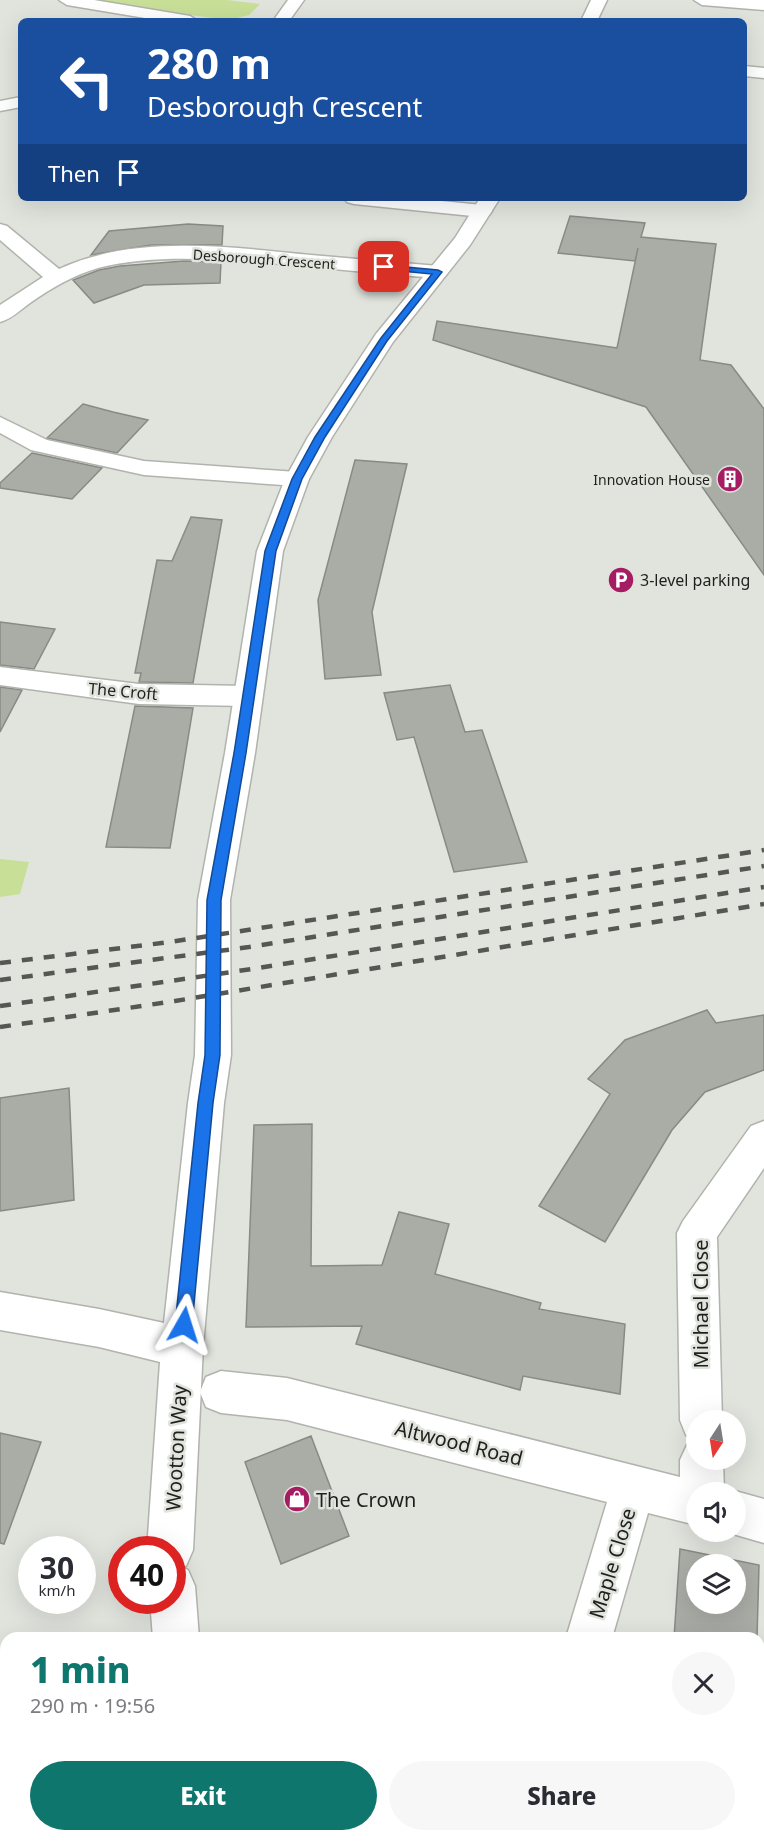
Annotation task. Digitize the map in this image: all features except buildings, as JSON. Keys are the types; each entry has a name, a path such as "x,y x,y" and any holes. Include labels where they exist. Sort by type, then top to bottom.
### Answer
{"street":[{"path":"67,0 155,18"},
{"path":"283,18 296,0"},
{"path":"590,18 599,0"},
{"path":"702,0 764,5"},
{"path":"747,71 764,73"},
{"path":"0,106 18,103"},
{"path":"411,201 486,205"},
{"name":"Wootton Way","path":"171,1536 182,1347 206,1103 213,1055 214,900 270,551 297,479 320,437 384,339 438,272 486,205"},
{"path":"0,230 58,279"},
{"name":"Desborough Crescent","path":"0,316 12,304 94,263 193,253 438,272"},
{"path":"0,424 39,445 144,468 297,479"},
{"name":"The Croft","path":"0,676 139,694 247,696"},
{"name":"Michael Close","path":"701,1410 697,1233 764,1137"},
{"path":"0,1311 99,1328 182,1347"},
{"name":"Altwood Road","path":"221,1392 287,1399 686,1500"},
{"name":"Maple Close","path":"591,1632 634,1487"},
{"path":"746,1516 764,1521"},
{"path":"174,1614 176,1632"}],"green space":[{"path":"98,0 227,0 260,4 249,15 237,18 213,18 135,8"},
{"path":"0,859 29,862 20,894 0,897"}],"railway":[{"path":"0,963 170,942 764,850"},
{"path":"0,980 249,947 764,866"},
{"path":"0,1006 252,969 764,887"},
{"path":"0,1027 175,1001 764,904"}],"place":[{"name":"Innovation House","path":"730,479"},
{"name":"3-level parking","path":"621,580"},
{"name":"The Crown","path":"297,1499"}],"route":[{"path":"184,1325 206,1103 213,1055 214,900 240,753 270,551 297,479 320,437 384,339 438,272 384,267"}]}
